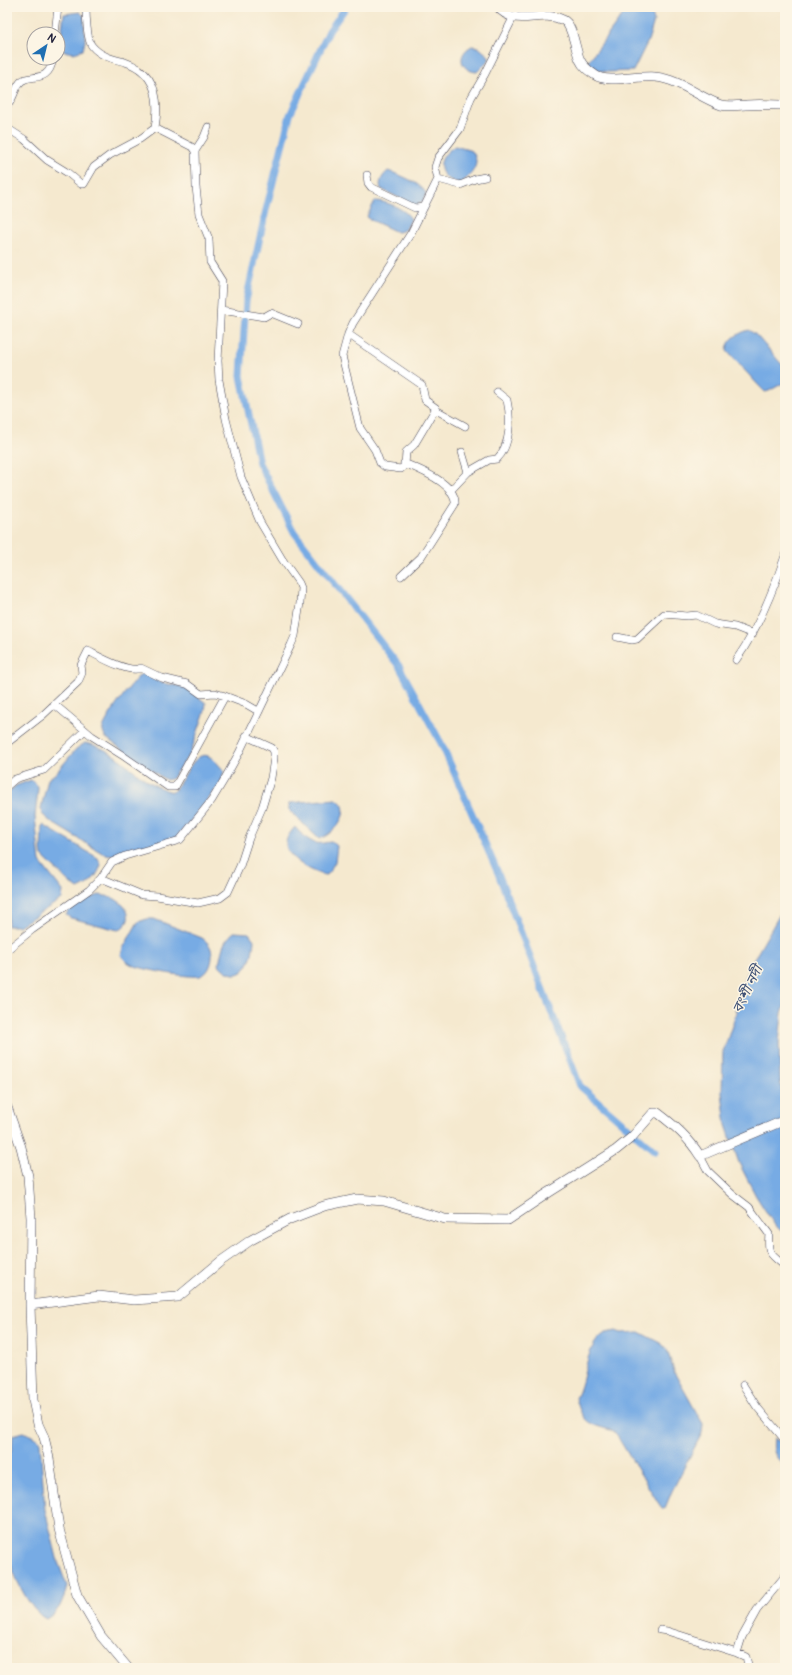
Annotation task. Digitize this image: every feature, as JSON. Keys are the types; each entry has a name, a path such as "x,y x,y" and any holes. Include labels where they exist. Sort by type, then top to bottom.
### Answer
{"street":[{"path":"56,26 58,7"},
{"path":"86,7 89,41 92,46 100,53 128,63 149,76 154,87 157,102 155,128"},
{"path":"498,7 503,13 513,18 547,16 565,20 570,26 572,38 580,60 584,67 597,76 612,79 645,76 658,77 681,85 722,105 785,105"},
{"path":"436,410 414,445 406,452 404,468 385,467 380,463 375,450 360,428 342,356 348,334 368,299 411,233 438,179 435,167 438,158 460,129 471,98 485,74 513,18"},
{"path":"7,106 14,96 19,84 23,80 43,76 49,70 50,66"},
{"path":"7,950 32,930 70,904 101,878 112,862 130,854 180,840 212,800 239,753 295,636 301,588 299,582 282,559 260,522 239,470 226,419 219,380 218,361 222,310 222,281 210,262 209,239 199,214 195,151 204,137 208,127"},
{"path":"7,128 24,139 47,160 68,173 81,184 84,184 94,167 110,155 155,128"},
{"path":"155,128 192,147 195,151"},
{"path":"367,175 368,184 371,186 415,208 424,207"},
{"path":"438,179 460,185 485,177"},
{"path":"222,310 261,317 271,313 298,324"},
{"path":"348,334 422,385 425,400 436,410 465,426"},
{"path":"450,491 468,472 489,460 497,458 506,442 509,424 508,404 507,400 497,392"},
{"path":"462,452 468,472"},
{"path":"401,576 421,557 455,504 455,499 450,491 435,477 404,463"},
{"path":"736,660 753,634 780,573 785,556"},
{"path":"617,637 632,640 637,639 664,614 687,616 696,615 715,624 735,628 753,634"},
{"path":"7,743 78,682 82,673 81,665 88,651 124,668 136,670 141,668 145,669 162,678 187,684 202,694 214,693 225,696 246,704 258,711"},
{"path":"54,704 85,730 168,788 171,788 175,787 225,696"},
{"path":"7,786 15,779 44,770 85,730"},
{"path":"101,878 142,895 198,903 220,898 228,892 240,866 248,838 262,808 271,778 274,758 272,748 246,736"},
{"path":"7,1107 28,1176 31,1218 30,1305 33,1400 38,1424 44,1437 49,1458 59,1530 77,1595 101,1636 128,1668"},
{"path":"30,1305 99,1296 134,1300 178,1297 221,1261 250,1240 290,1219 324,1206 357,1199 384,1201 445,1219 508,1220 585,1168 616,1150 632,1137 653,1114 658,1113 691,1142 702,1155 708,1171 715,1179 749,1207 769,1234 768,1248 771,1255 785,1266"},
{"path":"702,1155 785,1120"},
{"path":"743,1385 757,1407 785,1440"},
{"path":"736,1653 742,1637 757,1610 785,1577"},
{"path":"660,1630 746,1657 749,1668"}],"water":[{"path":"632,7 647,9 651,13 654,21 648,41 633,71 608,72 596,70 588,62 624,13"},
{"path":"80,12 84,16 85,41 83,50 74,53 66,52 66,26 62,26 64,14"},
{"path":"472,46 478,47 489,56 489,60 477,72 467,69 462,62 464,53"},
{"path":"455,146 472,151 476,161 476,165 472,173 461,184 447,177 441,168 441,162 444,157 448,151"},
{"path":"388,171 419,185 426,193 423,201 416,206 381,189 380,184 384,175"},
{"path":"375,201 390,204 405,212 411,219 406,228 397,232 369,219 367,216"},
{"path":"749,330 756,335 785,368 785,382 769,391 765,392 727,351 729,343 734,337"},
{"path":"143,673 162,683 185,687 206,703 205,711 190,754 171,779 166,780 136,760 105,737 103,731 105,723 115,707 134,682"},
{"path":"85,743 109,752 150,782 173,792 194,761 199,757 211,757 224,771 221,783 177,838 115,856 102,853 51,822 42,814 41,808 48,779 56,773 76,749"},
{"path":"31,780 38,786 35,817 40,862 63,891 62,899 19,926 8,926 7,795 15,786"},
{"path":"336,799 342,803 344,809 343,815 336,827 325,837 319,839 289,810 289,803"},
{"path":"43,825 98,858 101,865 95,877 86,885 78,889 42,856"},
{"path":"295,827 299,832 313,842 332,842 337,846 335,862 327,875 315,872 308,868 296,860 287,849 286,841"},
{"path":"99,895 113,898 120,902 127,910 128,919 127,923 123,927 118,930 71,918 66,915 68,911 76,904"},
{"name":"বংশী নদী","path":"785,905 785,1004 782,1013 779,1042 780,1078 785,1115 785,1235 774,1224 756,1196 739,1163 726,1125 722,1093 723,1052 737,1011 735,1010 742,986 753,961"},
{"path":"147,919 154,919 202,938 210,946 212,953 212,959 207,971 200,976 187,976 148,970 127,962 121,955 123,948 138,922"},
{"path":"234,932 249,933 254,940 249,963 240,973 234,974 227,972 219,965 225,943"},
{"path":"616,1331 621,1333 639,1332 662,1344 667,1350 675,1374 703,1424 702,1433 672,1491 665,1508 662,1508 659,1504 614,1431 593,1425 589,1422 582,1414 576,1398 580,1390 589,1355 593,1347 604,1334"},
{"path":"24,1432 38,1439 40,1443 45,1510 58,1562 67,1586 60,1606 54,1614 46,1619 33,1608 27,1599 17,1580 7,1553 8,1460 12,1448 13,1435"},
{"path":"774,1438 785,1445 785,1467 775,1454 773,1447"}],"waterway":[{"path":"346,7 329,31 290,115 266,210 246,301 241,376 259,463 294,532 399,666 442,745 498,873 580,1086 655,1151"}]}
